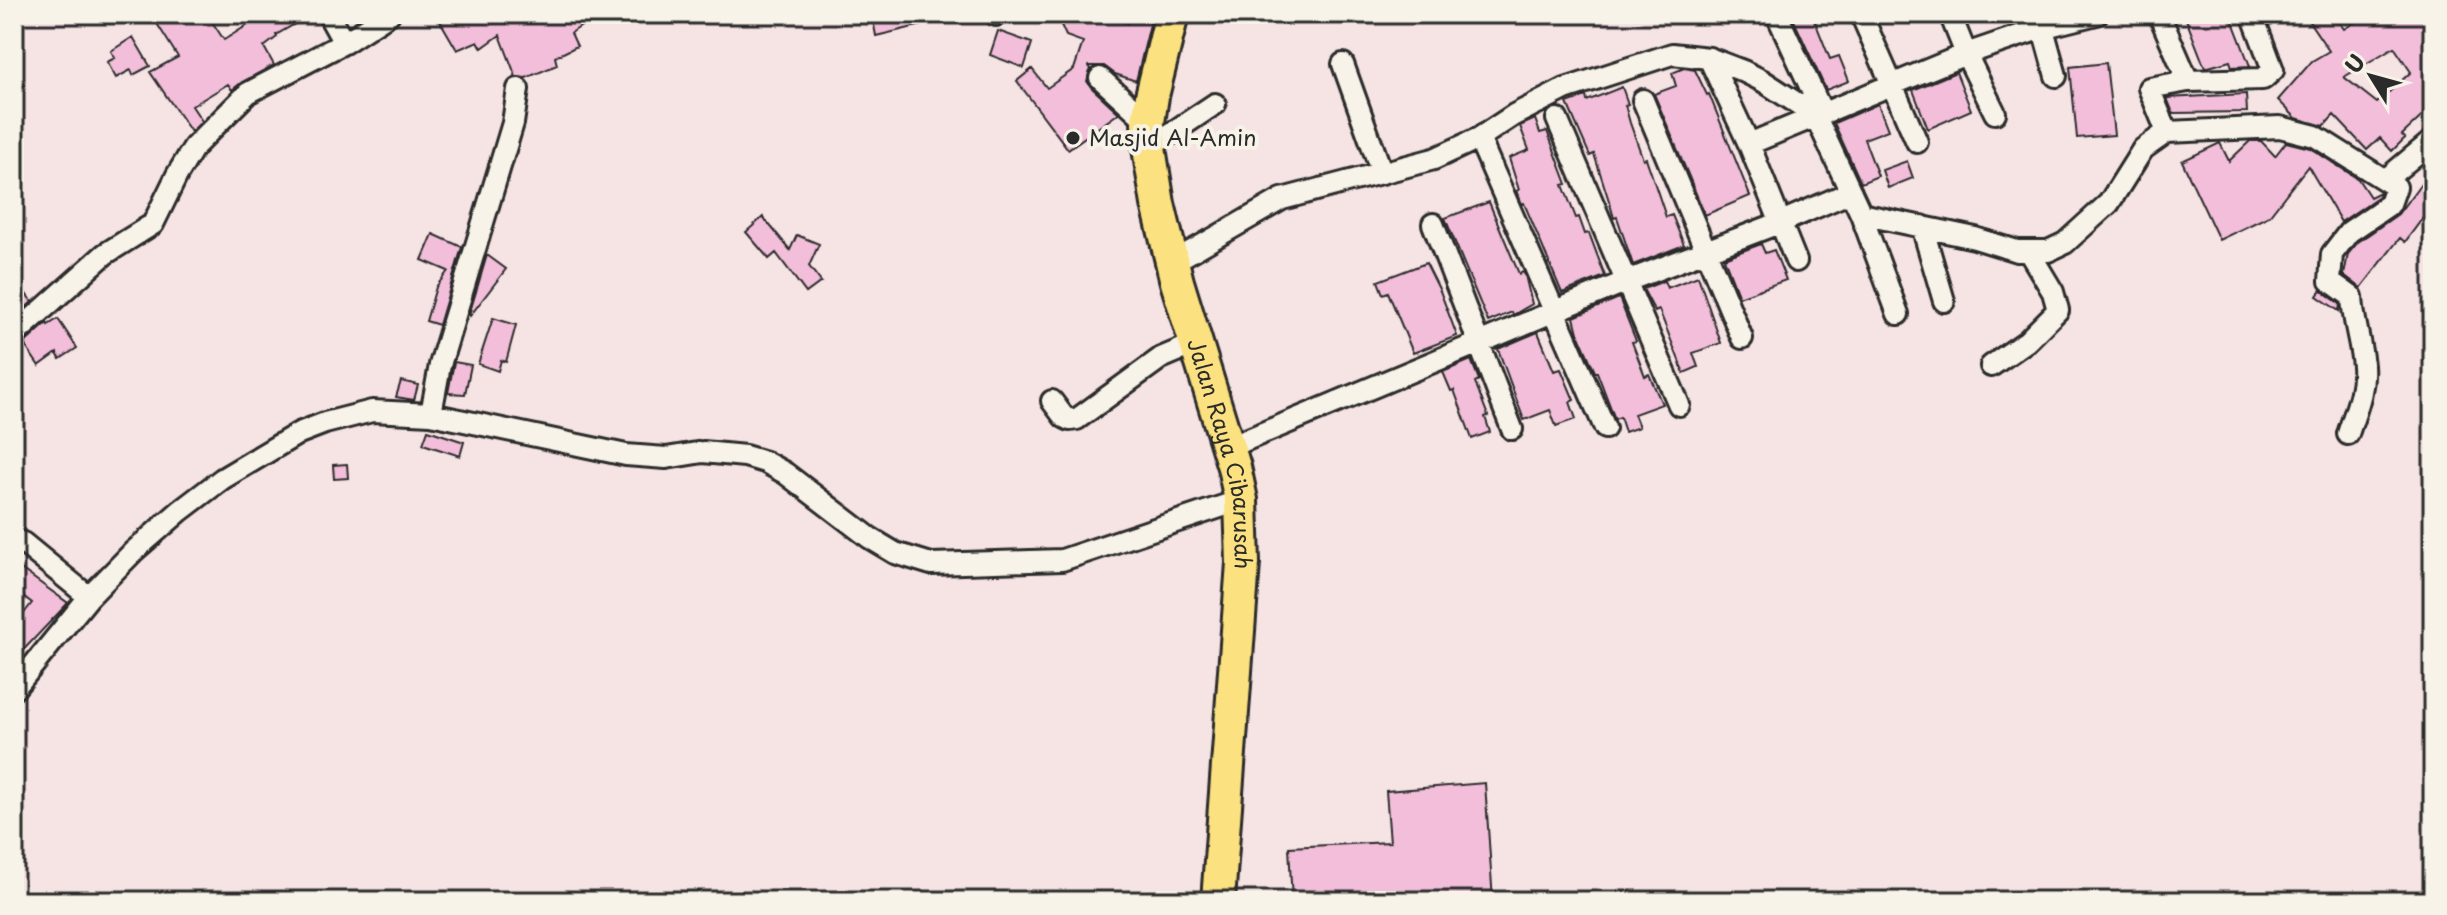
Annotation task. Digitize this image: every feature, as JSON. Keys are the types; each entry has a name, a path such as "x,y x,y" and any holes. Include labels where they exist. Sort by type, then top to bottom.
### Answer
{"main road":[{"name":"Jalan Raya Cibarusah","path":"1172,14 1149,135 1158,204 1194,344 1241,500 1243,563 1218,901"}],"street":[{"path":"328,14 344,43"},
{"path":"14,335 105,254 153,224 194,147 248,93 344,43 389,14"},
{"path":"1861,14 1917,142"},
{"path":"1950,14 1995,113"},
{"path":"1749,144 2042,20 2097,14"},
{"path":"2159,14 2188,81"},
{"path":"2167,132 2149,88 2188,81 2263,79 2273,70 2252,14"},
{"path":"1777,15 1861,214 1898,314"},
{"path":"2042,20 2056,76"},
{"path":"1173,262 1282,199 1434,159 1479,138 1514,115 1565,89 1672,54 1709,58 1763,81 1818,114"},
{"path":"1709,58 1749,144 1796,261"},
{"path":"1343,64 1382,173"},
{"path":"1100,78 1149,135 1215,104"},
{"path":"431,414 440,365 513,123 518,89"},
{"path":"1643,100 1742,338"},
{"path":"1557,119 1679,405"},
{"path":"1861,214 2029,252 2048,251 2065,243 2109,203 2143,149 2167,132 2280,127 2315,136 2396,187 2390,204 2349,232 2332,254 2330,281 2352,297 2353,321 2363,367 2362,388 2348,434"},
{"path":"1479,138 1605,428"},
{"path":"2385,180 2433,140"},
{"path":"1227,448 1627,281 1851,192"},
{"path":"1433,224 1512,429"},
{"path":"1922,226 1944,301"},
{"path":"1991,366 2027,341 2058,310 2053,292 2029,252"},
{"path":"1052,401 1064,417 1077,419 1161,358 1194,344"},
{"path":"14,689 89,597 134,551 180,511 222,479 299,433 372,411 431,414 626,455 666,458 722,452 755,459 785,473 870,538 895,553 931,564 1062,560 1241,500"},
{"path":"14,540 23,543 89,597"}],"building":[{"path":"151,14 207,14 224,40 265,14 312,14 276,35 264,47 274,65 232,90 228,84 192,106 202,121 191,132 150,72 178,57"},
{"path":"436,14 599,14 571,33 577,46 555,57 557,65 526,78 516,77 500,35 482,48 478,41 457,50"},
{"path":"872,14 943,14 943,20 876,36"},
{"path":"1056,14 1099,14 1128,23 1130,14 1152,16 1136,81 1115,74 1104,66 1089,66 1087,81 1119,113 1068,149 1017,81 1032,69 1047,88 1074,69 1083,42 1066,36"},
{"path":"1791,14 1812,14 1830,59 1839,56 1849,81 1826,90"},
{"path":"2184,14 2230,14 2250,66 2232,67 2230,61 2205,68"},
{"path":"2304,14 2333,14 2344,29 2368,14 2433,14 2433,106 2402,135 2405,138 2392,151 2380,138 2367,150 2334,115 2324,126 2296,118 2278,100 2312,61 2329,51","holes":["2394,47 2411,72 2377,103 2344,77"]},
{"path":"998,31 1032,43 1024,68 990,55"},
{"path":"133,37 150,66 133,75 131,70 116,78 107,62 115,58 111,51"},
{"path":"2106,63 2114,135 2077,138 2070,67"},
{"path":"1684,68 1695,70 1709,94 1750,196 1705,215 1654,94 1676,86 1672,73"},
{"path":"1956,72 1971,110 1928,129 1913,90"},
{"path":"1622,87 1643,159 1646,158 1666,217 1672,215 1684,245 1633,265 1594,154 1590,156 1567,103 1586,96 1587,101"},
{"path":"2246,94 2247,112 2173,113 2167,98"},
{"path":"1878,104 1888,130 1864,139 1878,176 1861,183 1834,123"},
{"path":"1535,119 1540,133 1547,131 1576,218 1579,217 1585,234 1589,233 1605,276 1562,293 1516,191 1519,190 1509,158 1529,150 1520,126"},
{"path":"2250,141 2261,141 2275,156 2286,142 2310,148 2358,179 2370,197 2380,192 2379,196 2341,222 2308,166 2269,216 2219,240 2182,161 2220,143 2229,161"},
{"path":"1907,161 1913,178 1888,188 1882,170"},
{"path":"2433,167 2433,222 2425,215 2405,242 2400,238 2361,288 2344,275 2348,254 2358,242 2398,214"},
{"path":"1489,202 1519,274 1523,272 1525,275 1532,304 1513,315 1512,312 1488,322 1445,218"},
{"path":"763,217 790,250 797,235 819,244 809,266 821,282 806,293 776,253 769,259 746,232"},
{"path":"433,234 462,247 439,325 426,321 436,287 448,271 422,260"},
{"path":"1761,244 1765,253 1774,250 1786,280 1739,297 1724,258"},
{"path":"487,255 506,269 470,316 469,315"},
{"path":"1426,263 1457,336 1413,353 1388,292 1383,294 1378,281"},
{"path":"1698,276 1721,343 1693,353 1698,367 1684,373 1659,310 1655,312 1643,289 1664,281 1667,288"},
{"path":"14,277 32,302 14,318"},
{"path":"2321,290 2340,304 2339,311 2317,296"},
{"path":"1619,298 1636,341 1632,342 1645,376 1649,374 1662,404 1634,414 1639,427 1625,432 1620,417 1615,419 1574,317"},
{"path":"493,318 516,325 506,362 501,360 498,371 478,364"},
{"path":"58,319 77,348 60,359 57,353 39,366 24,344 47,323"},
{"path":"1538,332 1554,371 1561,369 1574,400 1570,402 1576,419 1556,426 1550,410 1524,420 1498,349"},
{"path":"1471,360 1479,380 1475,382 1488,416 1485,417 1490,432 1472,439 1454,390 1451,391 1443,372"},
{"path":"454,362 471,365 465,394 448,393"},
{"path":"401,381 418,385 414,400 396,397"},
{"path":"428,430 464,442 460,456 423,444"},
{"path":"347,464 348,478 334,479 333,465"},
{"path":"14,564 68,603 14,660 14,626 32,603 14,589"},
{"path":"1485,783 1493,901 1292,901 1289,847 1390,842 1386,791"}],"place":[{"name":"Masjid Al-Amin","path":"1073,138"}]}
